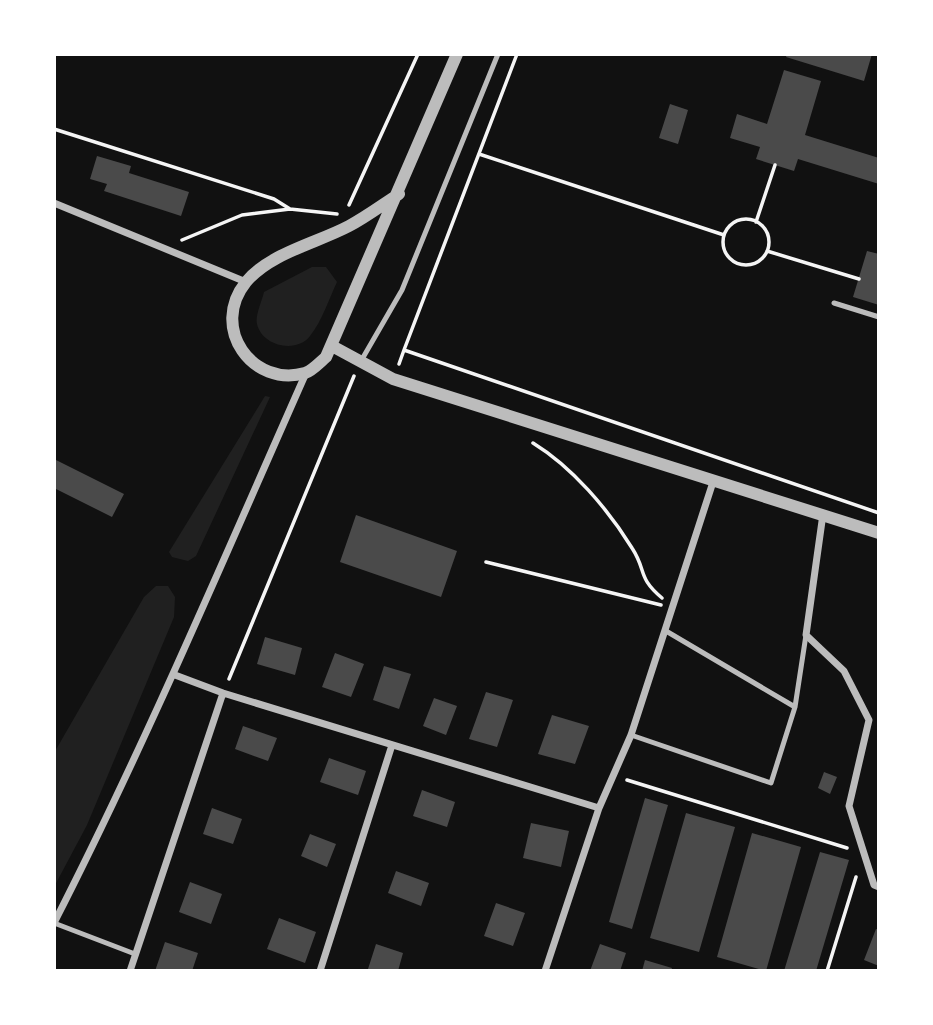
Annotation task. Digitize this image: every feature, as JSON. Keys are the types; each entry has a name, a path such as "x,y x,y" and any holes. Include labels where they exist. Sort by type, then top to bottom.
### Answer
{"street":[{"path":"54,923 121,792 175,675 306,373 326,357 332,346 457,54"},
{"path":"306,373 277,373 245,355 234,341 231,323 233,305 246,282 264,266 352,225 399,194"},
{"path":"54,203 246,282"},
{"path":"332,346 393,379 879,533"},
{"path":"545,971 599,808 631,735 713,482"},
{"path":"823,514 806,635 844,671 869,720 849,806 874,885 879,887"},
{"path":"175,675 223,693 599,808"},
{"path":"130,971 223,693"},
{"path":"320,971 391,745"}],"lane":[{"path":"360,361 402,290 498,54"},
{"path":"834,303 879,317"},
{"path":"666,631 795,707"},
{"path":"631,735 771,783 795,707 806,635"},
{"path":"54,923 135,954"}],"path":[{"path":"165,247 242,215 290,209 345,214 418,54"},
{"path":"517,54 404,350 879,513"},
{"path":"54,129 274,199 290,209"},
{"path":"479,154 724,235"},
{"path":"756,222 775,165"},
{"path":"741,220 756,222 767,232 767,251 755,264 740,264 728,257 724,235 728,228 741,220"},
{"path":"767,251 859,279"},
{"path":"223,693 360,361"},
{"path":"510,416 516,433 542,449 595,499 635,552 646,584 674,607"},
{"path":"486,562 674,607"},
{"path":"615,776 864,853 827,971"}],"shaded area":[{"path":"312,267 326,267 337,282 318,324 304,342 297,345 280,345 265,338 257,324 264,292"},
{"path":"265,396 270,397 196,556 188,561 172,557 169,552"},
{"path":"156,586 168,586 175,597 174,617 87,825 54,887 54,753 144,597"}],"building":[{"path":"787,54 872,54 864,81 786,57"},
{"path":"784,70 821,81 805,135 879,158 879,184 798,159 794,171 756,159 760,147 730,138 737,114 767,124"},
{"path":"670,104 688,110 678,144 659,138"},
{"path":"97,156 131,166 129,173 189,192 181,216 104,191 107,184 90,179"},
{"path":"867,251 879,254 879,305 853,297"},
{"path":"54,459 124,494 112,517 54,488"},
{"path":"356,515 457,551 441,597 340,562"},
{"path":"265,637 302,648 295,675 257,664"},
{"path":"335,653 364,664 351,697 322,687"},
{"path":"384,666 411,674 399,709 373,700"},
{"path":"486,692 513,700 497,747 469,739"},
{"path":"434,698 457,706 446,735 423,726"},
{"path":"552,715 589,726 575,764 538,754"},
{"path":"243,726 277,738 268,761 235,749"},
{"path":"329,758 366,771 358,795 320,782"},
{"path":"824,772 837,777 830,794 818,788"},
{"path":"422,790 455,802 447,827 413,816"},
{"path":"645,798 668,805 632,929 609,922"},
{"path":"212,808 242,819 233,844 203,834"},
{"path":"686,813 735,827 699,952 650,938"},
{"path":"531,823 569,831 561,867 523,858"},
{"path":"752,833 801,847 766,971 717,957"},
{"path":"310,834 336,844 327,867 301,856"},
{"path":"820,852 849,860 816,971 784,971"},
{"path":"396,871 429,883 421,906 388,893"},
{"path":"190,882 222,894 211,924 179,912"},
{"path":"496,903 525,913 513,946 484,936"},
{"path":"279,918 316,932 305,963 267,949"},
{"path":"876,929 879,930 879,966 864,960"},
{"path":"165,942 198,953 192,971 155,971"},
{"path":"376,944 403,953 398,971 368,969"},
{"path":"600,944 626,953 620,971 590,971"},
{"path":"645,960 672,968 671,971 642,971"}]}
